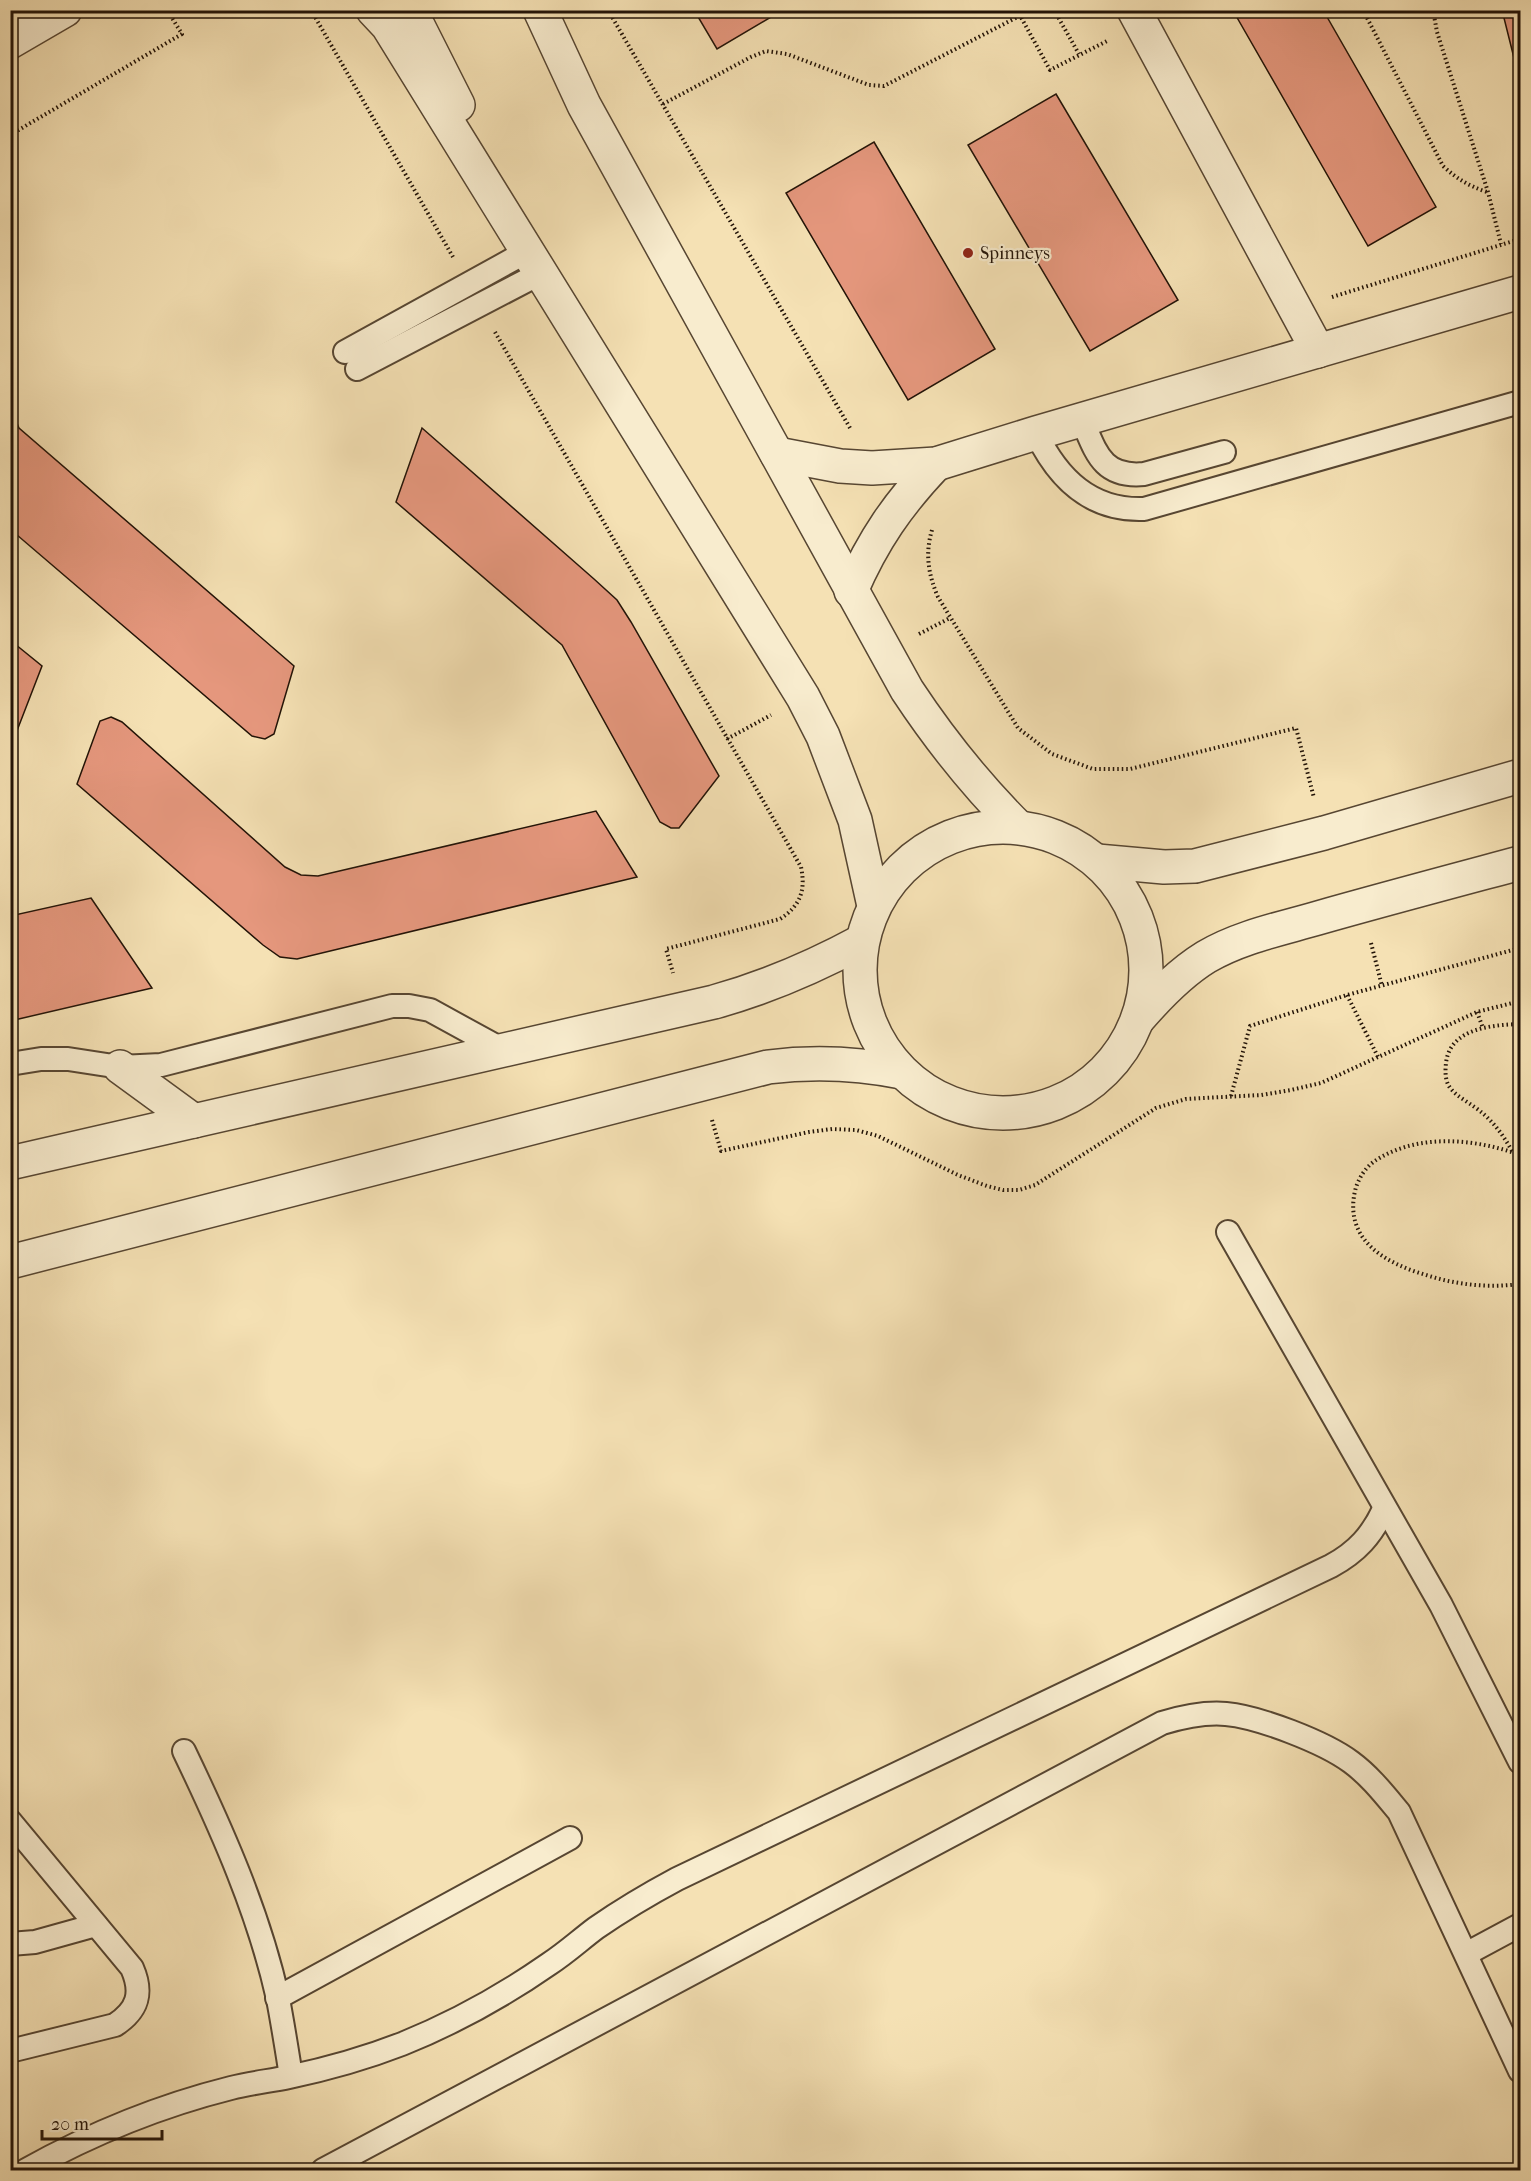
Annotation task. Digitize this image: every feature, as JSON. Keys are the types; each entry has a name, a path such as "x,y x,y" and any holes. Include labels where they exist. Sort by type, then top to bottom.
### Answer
{"street":[{"path":"10,42 65,10"},
{"path":"374,10 388,26 469,155 803,697 823,736 855,820 874,906"},
{"path":"410,10 457,100 463,118 469,155"},
{"path":"521,10 534,28 558,49"},
{"path":"540,10 584,105 890,662 931,727 987,796 1018,827"},
{"path":"1134,10 1318,351"},
{"path":"777,454 840,466 883,468 936,464 1521,292"},
{"path":"851,591 878,535 895,510 936,464"},
{"path":"1097,861 1164,867 1195,866 1225,860 1521,776"},
{"path":"1018,827 1046,833 1073,844 1097,861 1120,886 1137,916 1145,950 1146,984 1139,1018 1123,1050 1099,1077 1070,1097 1036,1110 1000,1113 964,1108 932,1093 902,1072 880,1043 866,1011 860,976 862,941 874,906 887,885 903,866 922,851 944,839 976,829 1018,827"},
{"path":"1139,1018 1184,973 1207,957 1232,944 1521,863"},
{"path":"10,1163 714,1002 776,983 862,941"},
{"path":"10,1262 735,1074 801,1063 836,1062 869,1065 902,1072"},
{"path":"120,1067 194,1121"}],"lane":[{"path":"535,262 480,305 351,361 468,284 535,262"},
{"path":"1036,433 1056,468 1087,495 1106,505 1126,510 1144,509 1521,402"},
{"path":"1082,420 1097,456 1106,465 1131,476 1224,452"},
{"path":"10,1064 41,1059 68,1059 120,1067 161,1065 392,1006 430,1010 503,1050"},
{"path":"1228,1232 1384,1509 1446,1614 1521,1762"},
{"path":"26,2170 118,2125 174,2104 232,2088 347,2062 401,2044 453,2022 551,1964 595,1929 635,1902 677,1878 1344,1559 1375,1528 1384,1509"},
{"path":"323,2170 1161,1723 1183,1717 1227,1714 1276,1727 1330,1748 1351,1762 1377,1785 1399,1812 1521,2071"},
{"path":"184,1751 213,1810 260,1934 277,1998 291,2076"},
{"path":"10,1821 132,1968 137,1981 138,1994 134,2007 126,2018 115,2025 10,2051"},
{"path":"277,1998 570,1838"},
{"path":"10,1944 35,1942 96,1925"},
{"path":"1466,1954 1521,1925"}],"path":[{"path":"10,135 182,34 167,10"},
{"path":"312,10 468,284"},
{"path":"608,10 840,414 855,435"},
{"path":"1017,10 1050,70 1079,54 1054,10"},
{"path":"663,104 766,51 787,54 869,85 884,86 1031,10"},
{"path":"1363,10 1443,166 1456,178 1472,187 1488,192"},
{"path":"1433,10 1437,32 1488,192 1501,244"},
{"path":"1295,308 1521,239"},
{"path":"480,305 801,867 804,880 802,893 790,913 780,919 666,949 682,1009"},
{"path":"934,525 927,549 931,581 950,618 1018,728 1052,754 1093,769 1130,769 1296,729 1324,833"},
{"path":"727,739 803,697"},
{"path":"1361,906 1382,986"},
{"path":"1231,1096 1250,1026 1347,995 1521,948"},
{"path":"1347,995 1378,1057"},
{"path":"703,1084 721,1151 809,1132 832,1129 856,1130 878,1136 958,1175 987,1186 1003,1190 1019,1190 1035,1185 1156,1108 1186,1099 1291,1090 1321,1083 1477,1012 1521,1001"},
{"path":"1477,1012 1483,1029"},
{"path":"1512,1152 1503,1135 1490,1120 1450,1088 1444,1073 1447,1056 1454,1042 1467,1032 1521,1024"},
{"path":"1521,1155 1488,1145 1464,1142 1416,1145 1377,1159 1364,1171 1356,1187 1352,1205 1355,1222 1362,1239 1390,1261 1447,1282 1477,1286 1521,1284"}],"building":[{"path":"694,10 783,10 717,49"},
{"path":"1241,10 1323,10 1436,207 1368,246 1235,14"},
{"path":"1502,10 1520,10 1520,82"},
{"path":"1056,94 1178,300 1090,351 968,145"},
{"path":"874,142 995,349 908,400 786,193"},
{"path":"10,407 19,428 294,666 274,734 265,739 252,736 10,529"},
{"path":"422,428 617,600 719,776 679,828 671,828 660,822 562,645 396,502"},
{"path":"10,640 42,666 13,741 10,741"},
{"path":"111,717 122,722 285,867 301,875 318,876 596,811 637,877 297,959 280,957 263,945 77,784 100,721"},
{"path":"91,898 152,988 10,1021 10,916"}],"place":[{"name":"Spinneys","path":"968,253"}]}
